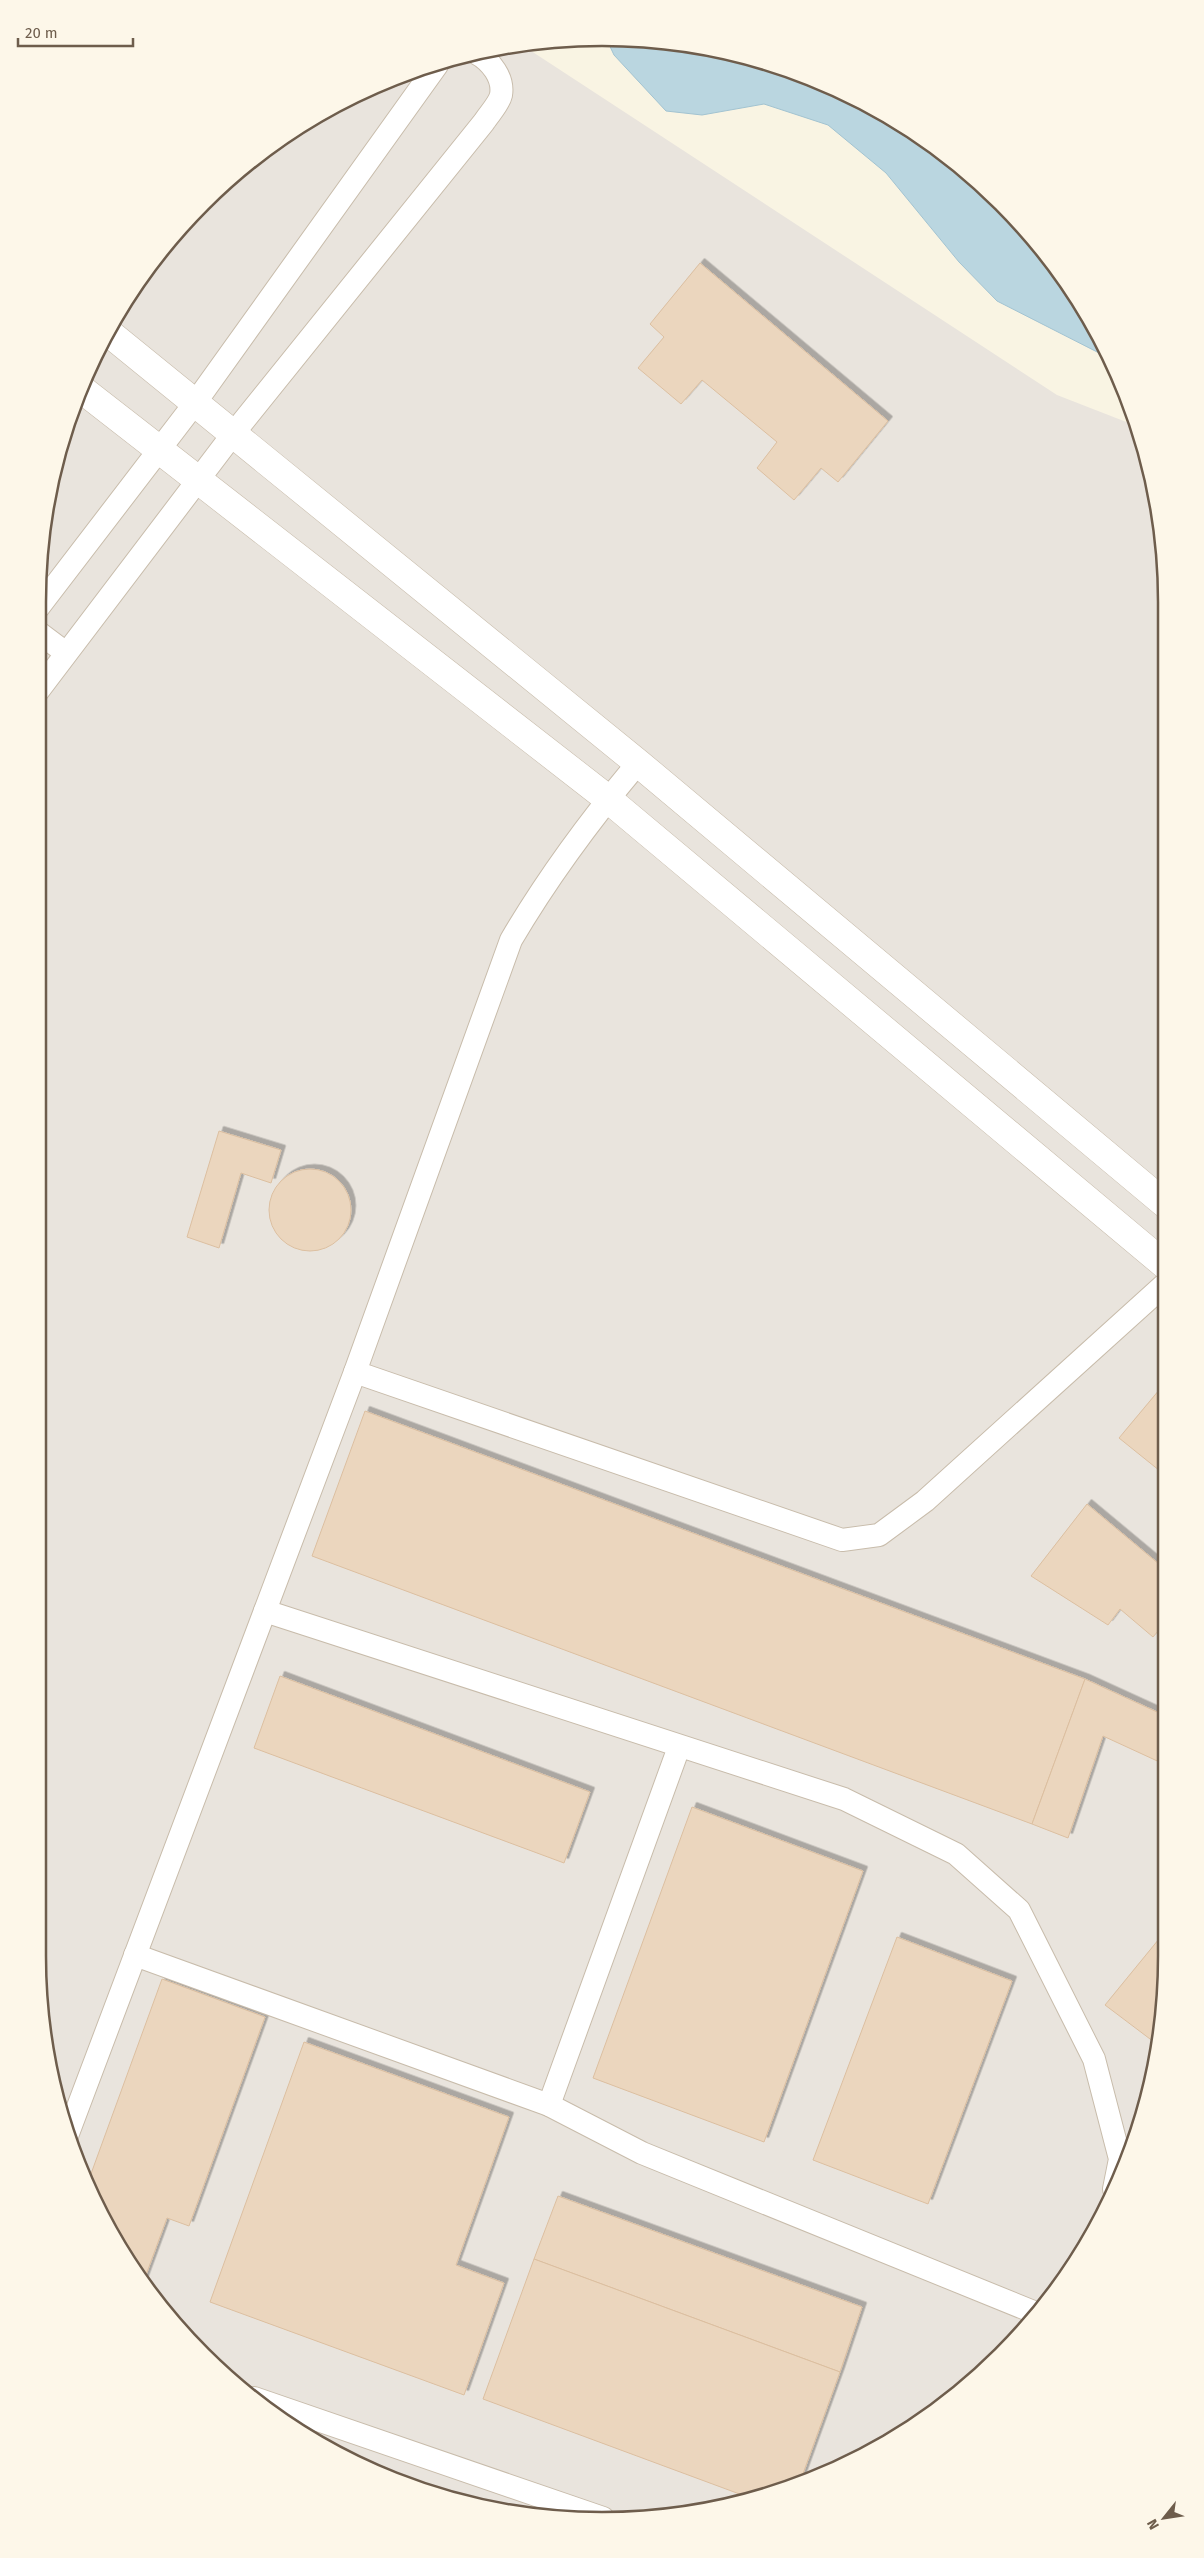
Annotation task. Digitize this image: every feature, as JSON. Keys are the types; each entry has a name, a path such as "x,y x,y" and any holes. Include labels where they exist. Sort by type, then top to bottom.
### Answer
{"street":[{"path":"114,337 638,763 1158,1198"},
{"path":"87,394 197,482 608,799 1158,1259"}],"lane":[{"path":"46,680 233,434 484,122 500,96 501,82 494,69 483,59"},
{"path":"46,597 195,404 431,74"},
{"path":"46,638 66,653"},
{"path":"72,2122 355,1372 510,940 543,885 608,799 638,763"},
{"path":"355,1372 842,1540 879,1535 925,1501 1158,1291"},
{"path":"264,1611 678,1747 844,1799 956,1854 1019,1910 1094,2059 1119,2158"},
{"path":"549,2105 678,1747"},
{"path":"134,1955 549,2105 642,2153 1030,2310"},
{"path":"276,2405 584,2512"}],"shaded area":[{"path":"531,51 1057,395 1128,423 1139,458 1147,494 1157,566 1158,1956 1153,2029 1139,2100 1115,2169 1100,2202 1064,2265 1043,2294 995,2349 968,2374 911,2418 880,2437 815,2469 781,2482 746,2493 675,2507 638,2511 566,2511 529,2507 458,2493 389,2469 324,2437 264,2397 209,2349 161,2294 121,2234 89,2169 76,2135 65,2100 57,2064 47,1992 46,1956 46,602 51,529 65,458 89,389 104,356 140,293 184,236 236,184 293,140 356,104 389,89 458,65"}],"water":[{"path":"610,46 638,47 675,51 746,65 815,89 848,104 911,140 968,184 1020,236 1064,293 1098,352 997,301 959,262 886,173 828,125 764,104 702,115 666,111 614,55"}],"building":[{"path":"700,263 888,421 838,482 821,468 794,500 757,468 777,442 702,380 681,404 638,368 664,337 650,324"},
{"path":"219,1131 281,1150 271,1183 241,1173 219,1248 187,1237"},
{"path":"310,1169 326,1172 339,1181 348,1194 351,1210 348,1226 339,1239 326,1248 310,1251 294,1248 281,1239 272,1226 269,1210 272,1194 281,1181 294,1172"},
{"path":"1158,1391 1158,1469 1119,1438"},
{"path":"365,1411 1085,1679 1032,1824 312,1556"},
{"path":"1087,1504 1158,1563 1158,1631 1153,1637 1120,1609 1108,1625 1031,1576"},
{"path":"280,1676 590,1792 564,1863 254,1748"},
{"path":"1085,1679 1158,1712 1158,1761 1103,1736 1068,1838 1032,1824"},
{"path":"692,1807 863,1871 764,2142 593,2078"},
{"path":"897,1937 1012,1981 928,2204 813,2160"},
{"path":"1158,1940 1157,1992 1151,2040 1105,2005"},
{"path":"162,1979 265,2017 189,2226 167,2218 146,2274 121,2234 91,2174"},
{"path":"304,2042 509,2117 456,2265 504,2283 464,2395 210,2302"},
{"path":"558,2196 862,2307 840,2372 534,2259"},
{"path":"534,2259 840,2372 803,2474 740,2494 483,2399"}]}
